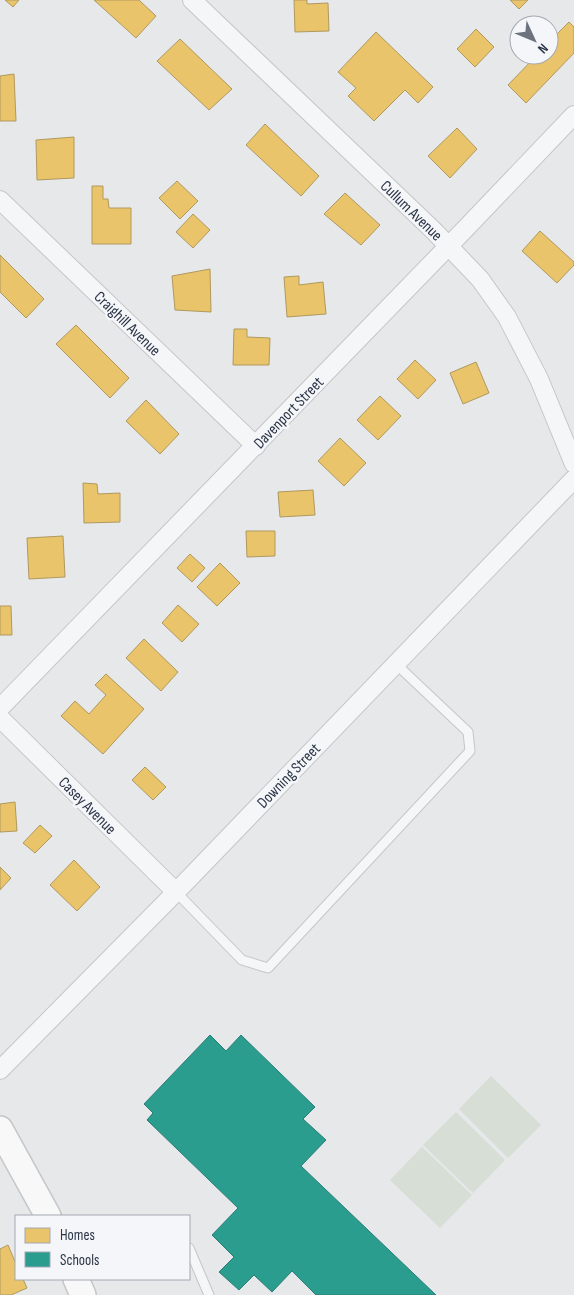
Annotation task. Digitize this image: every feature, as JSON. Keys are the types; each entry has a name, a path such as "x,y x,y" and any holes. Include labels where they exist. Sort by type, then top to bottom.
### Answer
{"street":[{"name":"Cullum Avenue","path":"192,0 449,246 480,279 507,317 539,379 574,464"},
{"name":"Davenport Street","path":"0,708 256,446 574,115"},
{"name":"Craighill Avenue","path":"0,200 256,446"},
{"name":"Downing Street","path":"0,1070 176,892 574,478"},
{"name":"Casey Avenue","path":"0,718 176,892"},
{"path":"0,1129 47,1215"},
{"path":"76,1280 83,1295"}],"lane":[{"path":"176,892 242,960 268,968 470,751 468,732 396,664"},
{"path":"190,1250 208,1295"}],"shaded area":[{"path":"491,1076 541,1125 508,1158 459,1109"},
{"path":"456,1112 505,1160 473,1193 423,1145"},
{"path":"422,1147 472,1195 440,1228 390,1180"}],"building: Homes":[{"path":"5,0 19,0 13,7"},
{"path":"94,0 139,0 156,16 136,38"},
{"path":"294,0 307,0 307,4 328,3 329,31 295,32"},
{"path":"510,0 528,0 519,9"},
{"path":"569,22 574,27 574,53 526,103 508,85 527,65 559,65 559,32"},
{"path":"476,29 494,47 475,67 457,49"},
{"path":"376,32 433,87 418,103 405,90 374,121 348,96 356,88 338,72"},
{"path":"180,39 232,89 209,110 157,61"},
{"path":"14,74 16,121 0,121 0,76"},
{"path":"265,124 319,176 301,196 246,145"},
{"path":"457,128 477,149 450,178 428,156"},
{"path":"74,137 74,178 37,180 36,140"},
{"path":"177,181 198,201 180,219 159,198"},
{"path":"92,186 103,186 103,199 108,199 109,208 131,208 131,244 92,244"},
{"path":"345,193 380,225 361,245 324,214"},
{"path":"193,214 210,230 193,248 176,232"},
{"path":"540,231 574,262 574,265 557,283 522,251"},
{"path":"0,255 44,299 26,318 0,292"},
{"path":"210,269 211,312 175,310 172,276"},
{"path":"299,276 299,285 323,282 326,314 287,317 284,277"},
{"path":"76,325 129,378 110,398 56,344"},
{"path":"234,329 247,329 247,337 270,338 269,365 233,365"},
{"path":"415,360 436,380 418,399 397,379"},
{"path":"476,362 489,393 463,404 450,373"},
{"path":"380,396 401,416 378,440 357,420"},
{"path":"146,400 179,434 160,454 126,421"},
{"path":"340,438 366,463 344,486 318,461"},
{"path":"83,483 97,484 98,494 120,493 120,522 84,523"},
{"path":"313,490 315,515 280,517 278,492"},
{"path":"246,531 275,531 275,556 247,557"},
{"path":"63,536 65,577 29,579 27,538"},
{"path":"190,554 205,568 192,582 177,568"},
{"path":"220,563 240,583 217,606 197,587"},
{"path":"178,605 199,624 182,642 162,623"},
{"path":"0,606 11,606 12,635 0,635"},
{"path":"144,639 178,672 161,691 126,658"},
{"path":"106,674 144,709 103,754 61,716 75,701 89,714 106,695 95,685"},
{"path":"145,767 166,787 153,800 132,780"},
{"path":"15,802 17,831 0,832 0,804"},
{"path":"40,825 52,836 35,853 23,843"},
{"path":"74,860 100,887 77,911 50,885"},
{"path":"0,867 11,878 0,890"},
{"path":"8,1245 15,1262 15,1280 23,1280 27,1288 11,1295 0,1295 0,1249"}],"building: Schools":[{"path":"210,1035 226,1051 241,1035 315,1107 303,1119 326,1140 301,1166 436,1295 316,1295 292,1271 272,1292 254,1275 239,1290 219,1272 234,1257 212,1235 238,1208 147,1120 153,1113 144,1104"}]}
